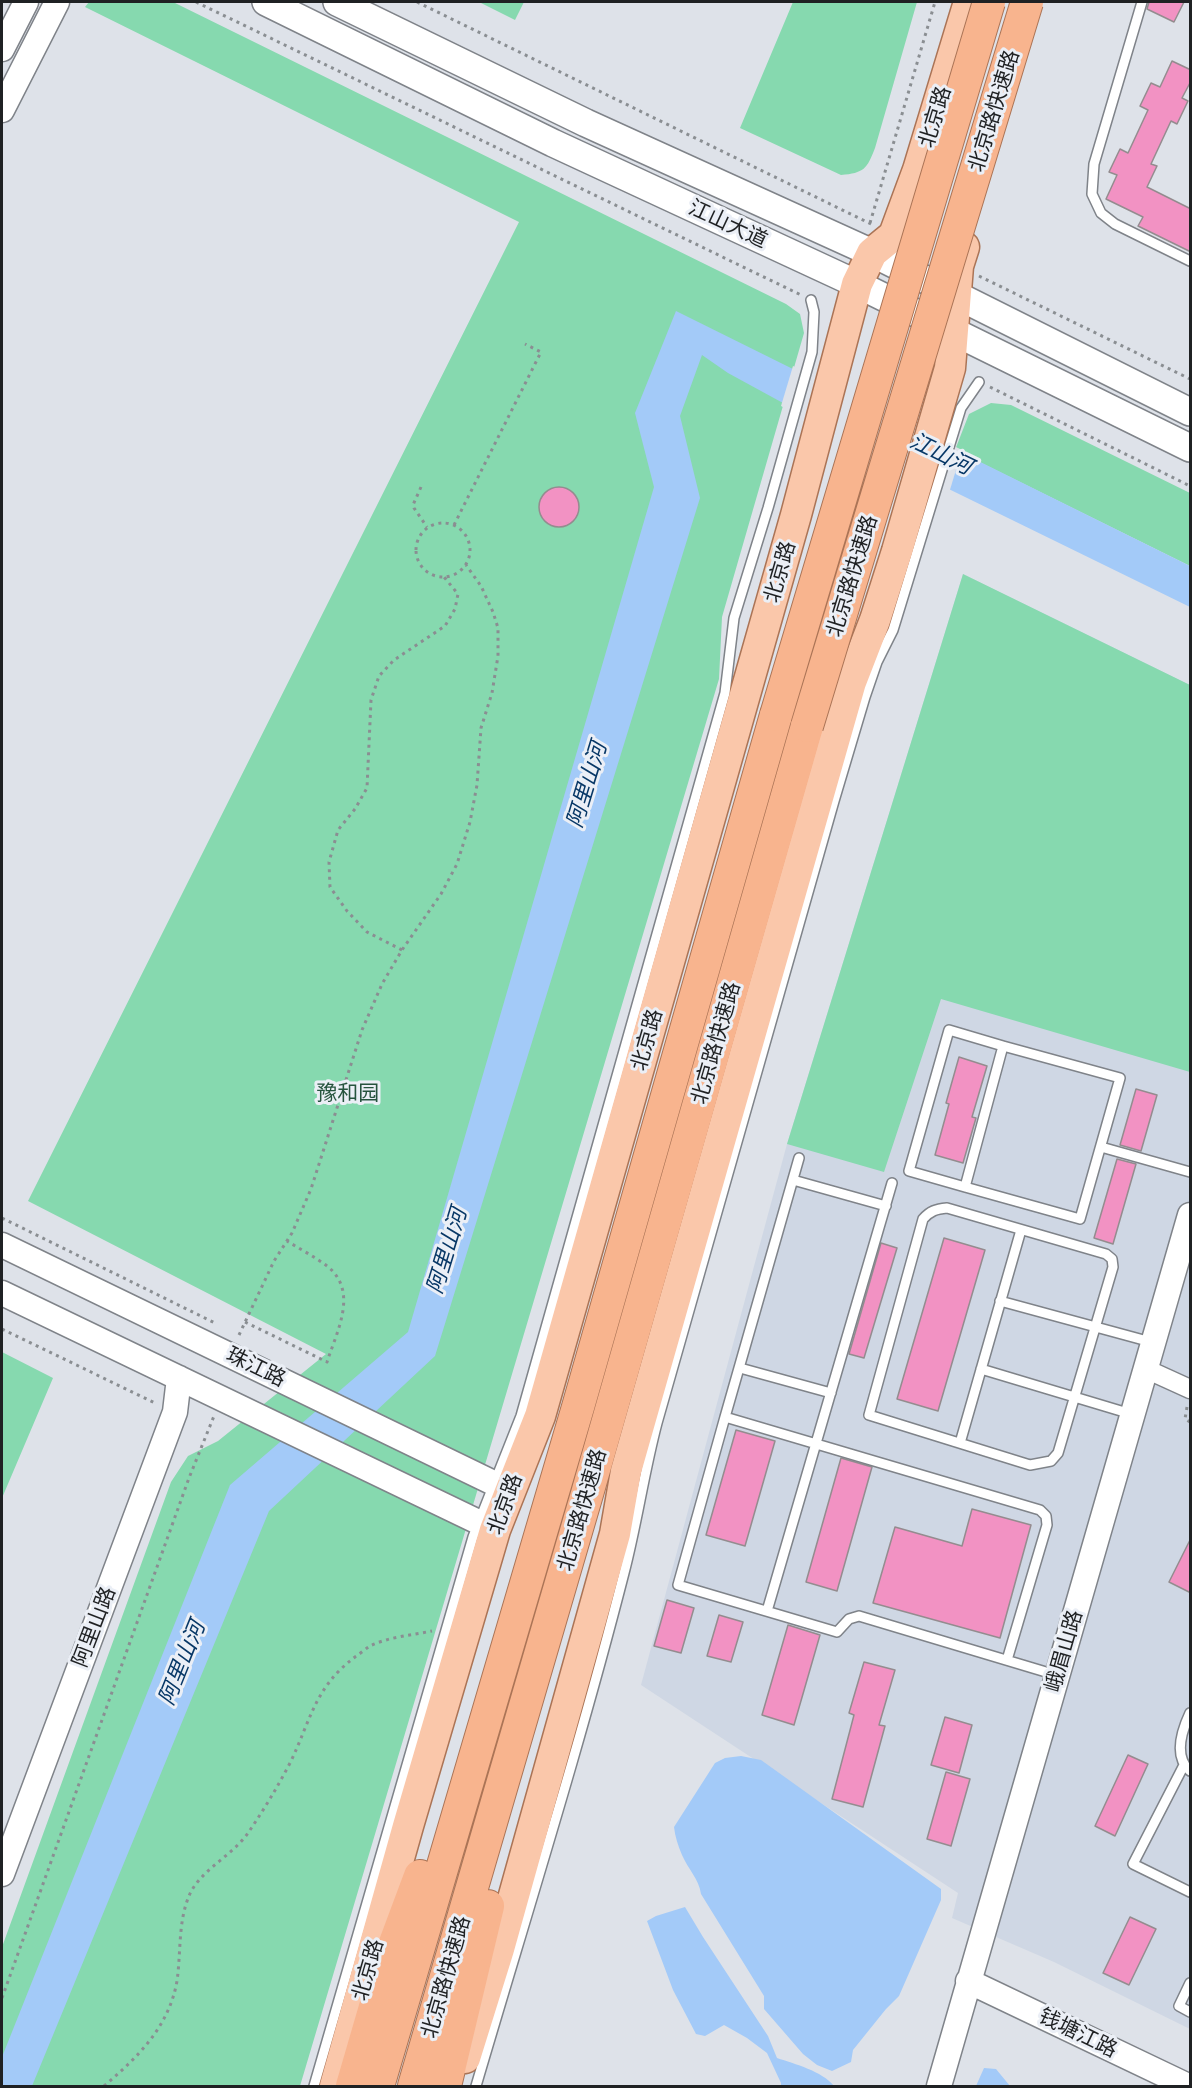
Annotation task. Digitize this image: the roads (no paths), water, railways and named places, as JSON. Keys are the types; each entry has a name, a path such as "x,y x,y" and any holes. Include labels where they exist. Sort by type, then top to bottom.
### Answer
{"highway":[{"name":"北京路快速路","path":"380,2077 578,1407 776,715 989,2"},
{"name":"北京路快速路","path":"425,2083 494,1881 541,1710 570,1593 587,1494 807,726 1027,2"},
{"path":"352,2086 389,1959 422,1870 514,1549 578,1407"}],"main road":[{"name":"江山大道","path":"266,2 553,143 858,284 1191,448"},
{"name":"江山大道","path":"337,2 586,123 879,237 1191,412"},
{"name":"北京路","path":"335,2086 408,1826 487,1526 502,1488 543,1405 833,380 858,284 879,237 918,170 969,2"},
{"path":"456,2086 499,1949 615,1534 626,1471 851,682 875,620 897,551 926,485 942,433 957,280 1034,2"}],"street":[{"path":"2,49 26,2"},
{"path":"2,110 57,2"},
{"name":"峨眉山路","path":"939,2086 1056,1675 1191,1215"},
{"name":"珠江路","path":"2,1245 502,1488"},
{"name":"珠江路","path":"2,1293 487,1526"},
{"path":"1146,1369 1190,1395"},
{"name":"阿里山路","path":"2,1874 175,1412 179,1378"},
{"name":"钱塘江路","path":"968,1981 1188,2086"}],"lane":[{"path":"1142,2 1094,164 1092,194 1101,213 1115,224 1191,261"},
{"path":"502,1488 725,693 734,618 812,352 814,312 811,300"},
{"path":"942,433 979,382"},
{"path":"476,2086 580,1736 634,1531 647,1461 657,1423 834,801 868,688 877,662 893,630 926,485"},
{"path":"949,1030 1003,1046 1120,1078 1080,1219 909,1171 949,1030"},
{"path":"965,1187 1003,1046"},
{"path":"1101,1147 1191,1172"},
{"path":"799,1158 678,1585 837,1632 849,1620 859,1616 1056,1675"},
{"path":"793,1180 885,1206"},
{"path":"767,1611 892,1184"},
{"path":"947,1208 1021,1230 1106,1254 1112,1259 1113,1267 1058,1453 1051,1461 1030,1465 869,1415 923,1219 928,1213 947,1208"},
{"path":"960,1443 1021,1230"},
{"path":"1000,1301 1153,1343"},
{"path":"740,1368 831,1393"},
{"path":"981,1369 1132,1414"},
{"path":"725,1417 1040,1510 1046,1516 1047,1525 1008,1660"},
{"path":"314,2086 447,1629 487,1526"},
{"path":"1191,1713 1184,1726 1180,1749 1187,1768 1133,1864 1191,1892"},
{"path":"1191,1983 1179,2006 1191,2012"}],"water":[{"path":"676,311 1190,566 1190,607 871,451 728,373 702,355 680,416 700,498 435,1356 269,1511 32,2086 2,2086 2,2057 230,1485 408,1332 654,487 635,413"},
{"path":"741,1756 761,1760 941,1889 941,1900 899,1996 853,2050 851,2062 832,2071 817,2065 803,2054 764,2009 764,1996 701,1894 677,1841 674,1827 715,1763 725,1758"},
{"path":"685,1907 768,2036 777,2058 815,2072 834,2086 781,2086 767,2053 747,2038 724,2025 705,2036 696,2034 673,1990 647,1921"},
{"path":"984,2068 996,2069 1010,2086 976,2086"}],"water label":[{"name":"江山河","path":"941,454"},
{"name":"阿里山河","path":"587,785"},
{"name":"阿里山河","path":"447,1251"},
{"name":"阿里山河","path":"182,1663"}],"park label":[{"name":"豫和园","path":"348,1093"}]}
